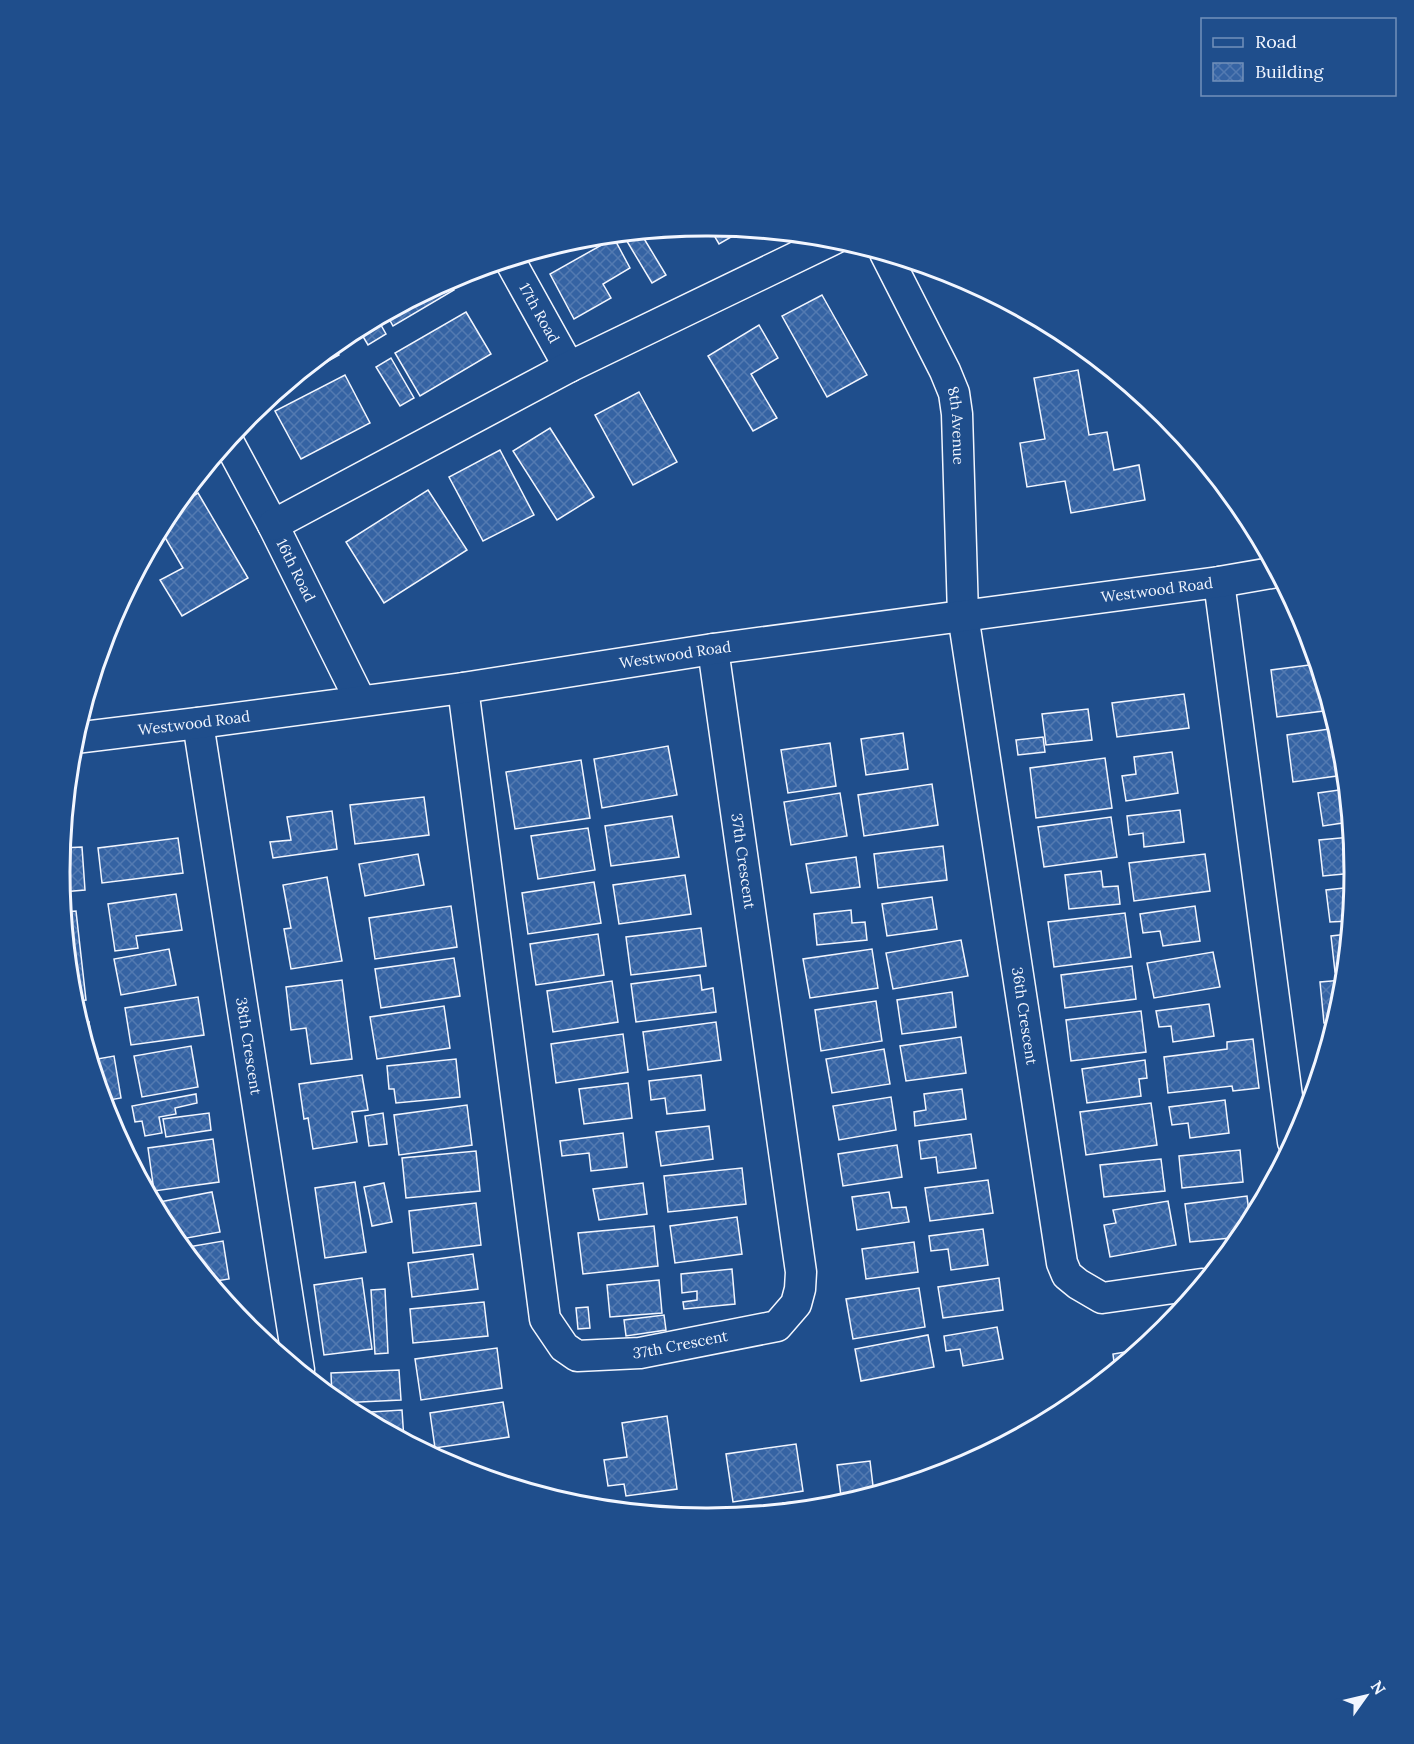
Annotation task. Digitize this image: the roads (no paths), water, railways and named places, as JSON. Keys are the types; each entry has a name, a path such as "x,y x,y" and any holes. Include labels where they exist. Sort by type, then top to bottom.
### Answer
{"street":[{"path":"273,525 569,367 819,246"},
{"name":"8th Avenue","path":"890,262 954,393 957,414 963,615"},
{"name":"17th Road","path":"513,266 569,367"},
{"name":"16th Road","path":"232,448 273,525 360,700"},
{"name":"Westwood Road","path":"85,737 464,688 713,649 1269,573"},
{"path":"1219,582 1291,1125"},
{"name":"36th Crescent","path":"963,615 1064,1269 1067,1275 1078,1284 1102,1298 1191,1286"},
{"name":"37th Crescent","path":"464,688 545,1318 564,1347 577,1356 640,1353 777,1326 796,1304 800,1289 801,1272 713,649"},
{"name":"38th Crescent","path":"198,723 297,1359"}]}
